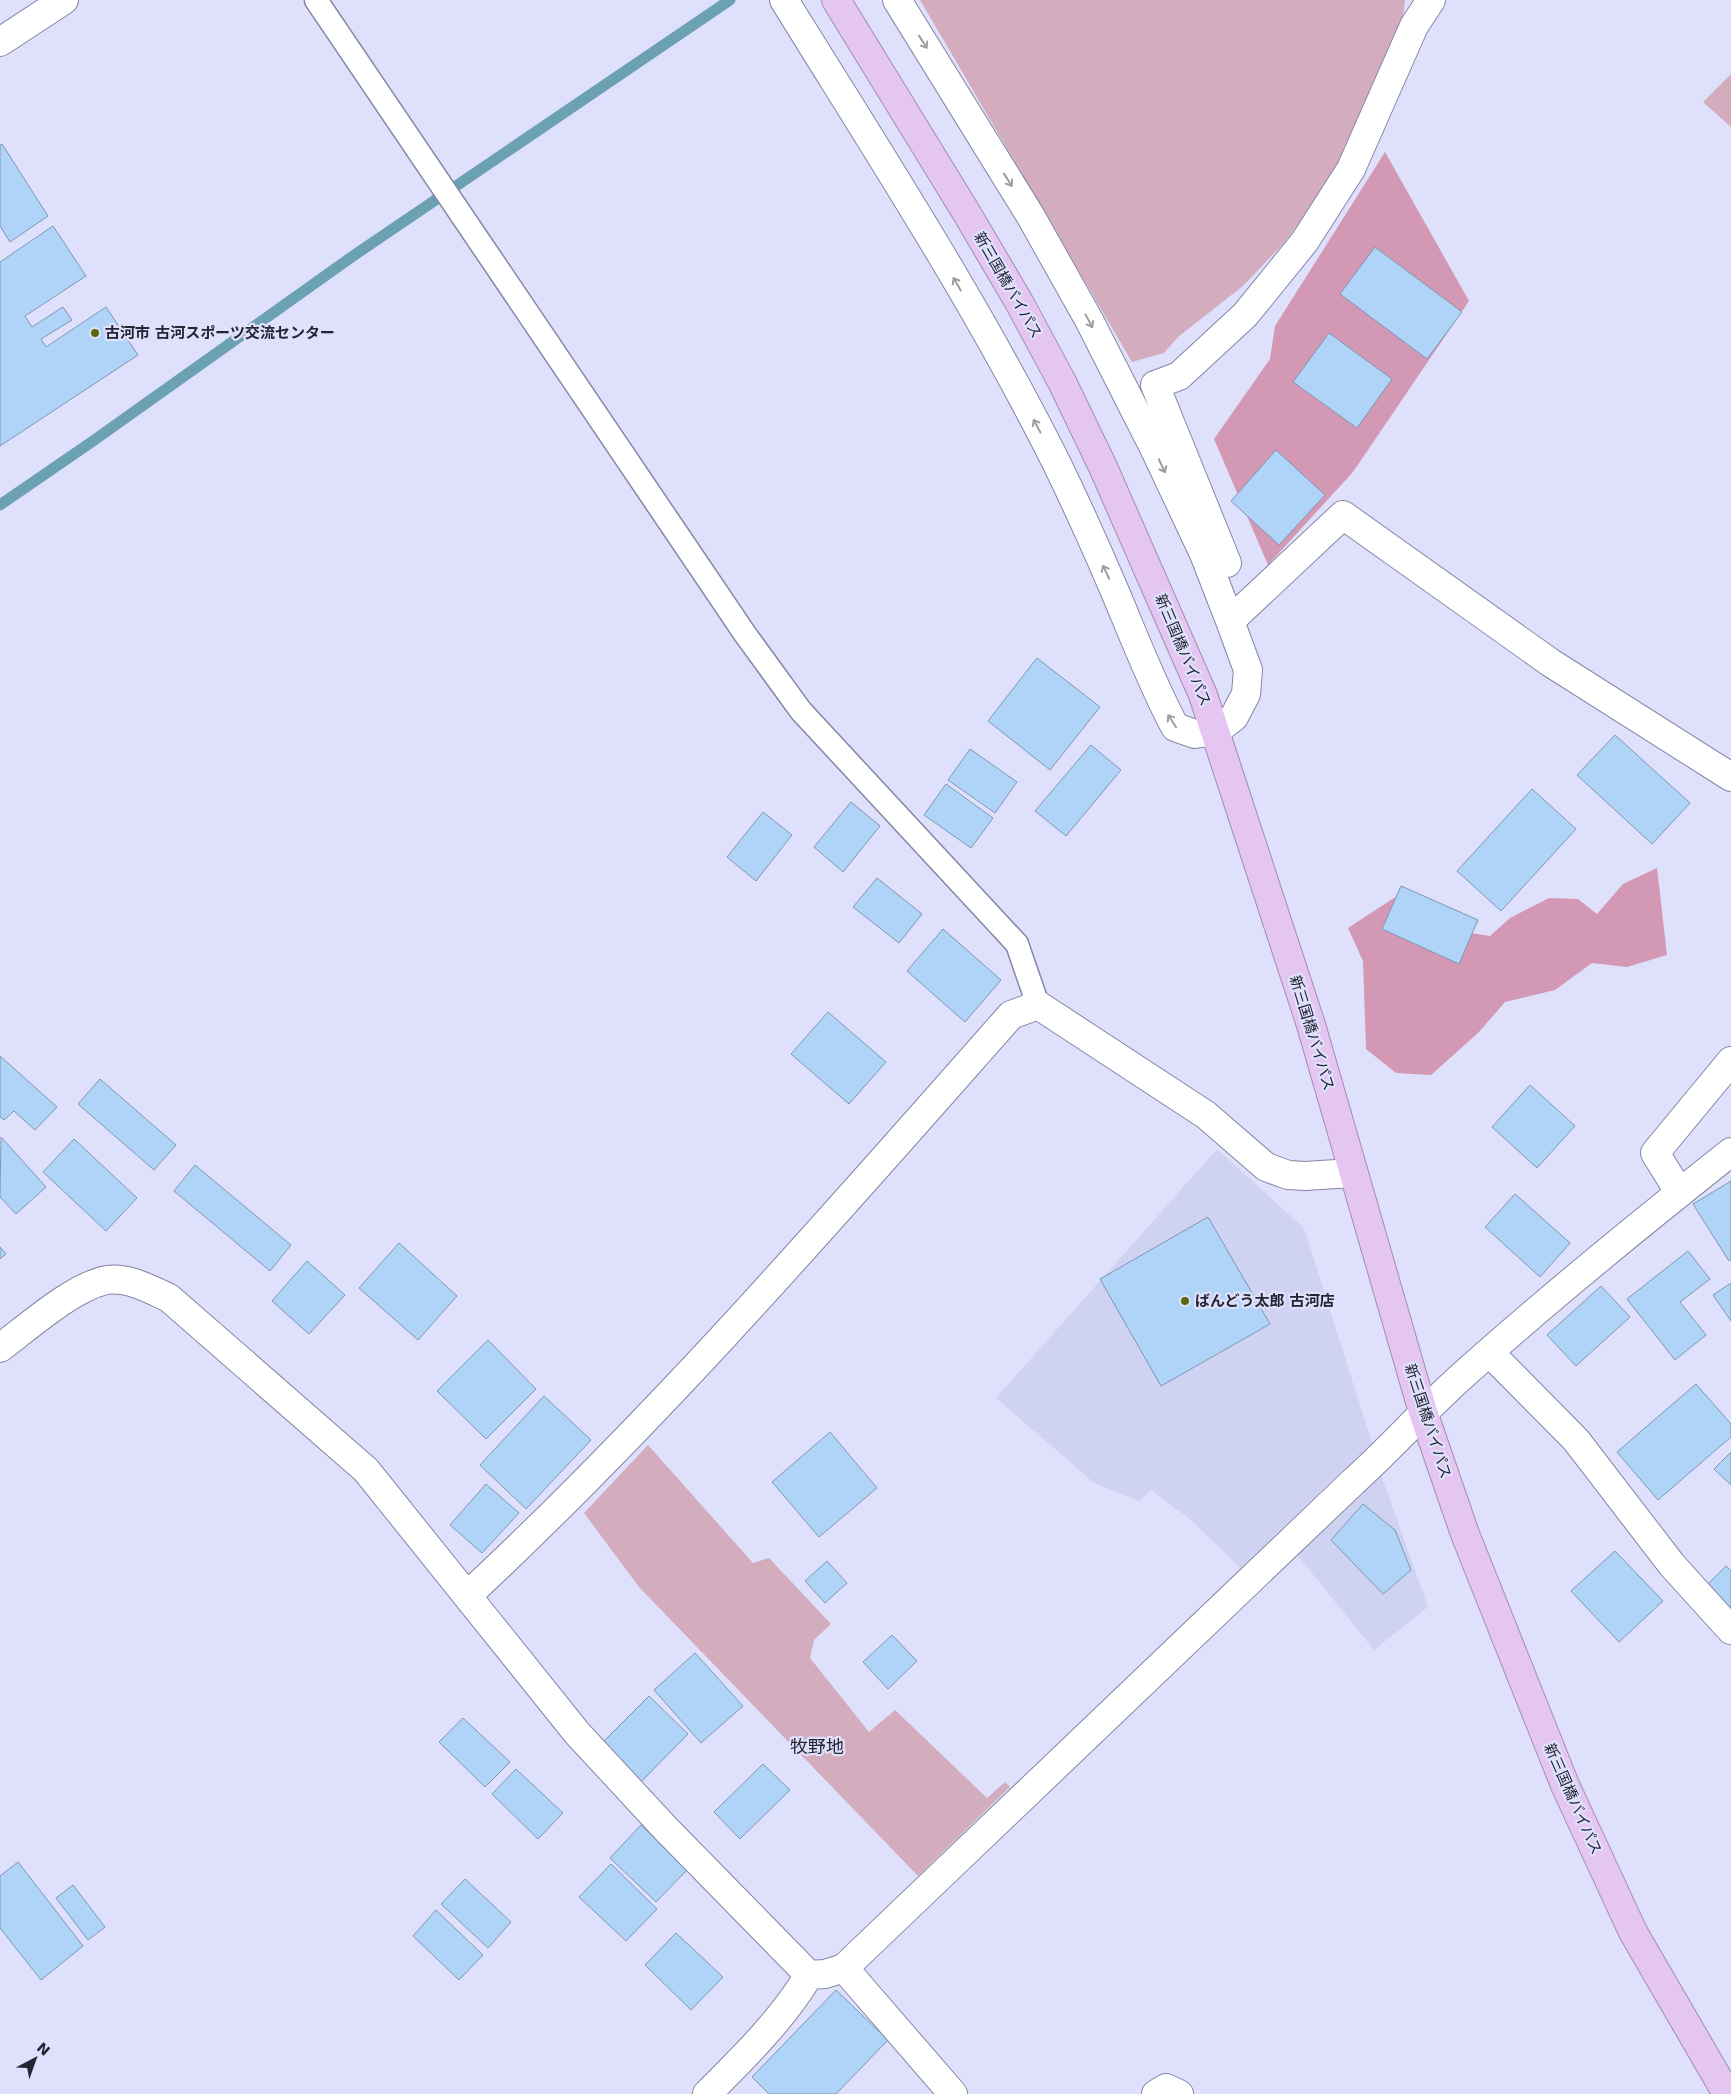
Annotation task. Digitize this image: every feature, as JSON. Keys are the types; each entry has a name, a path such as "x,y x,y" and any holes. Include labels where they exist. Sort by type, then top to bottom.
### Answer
{"highway":[{"name":"新三国橋バイパス","path":"836,0 966,212 1019,302 1062,382 1103,467 1203,695 1311,1025 1352,1173 1423,1412 1465,1534 1565,1785 1634,1932 1727,2094"}],"street":[{"path":"0,42 64,0"},
{"path":"784,0 1001,358 1056,463 1111,582 1160,698 1175,727 1195,734 1216,731 1234,717 1246,694 1248,670 1238,614 1155,385 1179,376 1245,315 1305,241 1351,169 1414,26 1431,0"},
{"path":"897,0 1030,215 1089,320 1156,452 1204,554 1238,614"},
{"path":"1238,614 1343,515 1551,663 1731,777"},
{"path":"468,1595 514,1552 682,1381 834,1216 1011,1015 1038,1005 1206,1115 1266,1167 1288,1175 1297,1176 1352,1173"},
{"path":"1680,1193 1655,1153 1731,1061"},
{"path":"0,1348 78,1291 108,1280 138,1283 168,1298 366,1470 577,1733 666,1830 809,1975 824,1974 844,1968 1388,1450 1423,1412 1489,1352 1731,1152"},
{"path":"1489,1352 1576,1440 1672,1564 1731,1630"},
{"path":"844,1968 953,2094"},
{"path":"707,2094 761,2040 795,1998 809,1975"},
{"path":"1156,2094 1166,2088 1179,2094"}],"lane":[{"path":"316,0 744,634 801,712 1016,944 1038,1005"}],"shaded area":[{"path":"920,0 1405,0 1403,19 1329,185 1282,245 1243,286 1178,337 1164,353 1132,362"},
{"path":"1731,74 1731,127 1703,102"},
{"path":"1385,152 1469,301 1353,472 1268,565 1214,439 1270,359 1275,326"},
{"path":"1657,868 1667,955 1627,967 1592,963 1555,990 1505,1002 1478,1033 1431,1075 1396,1073 1366,1049 1363,961 1348,928 1397,896 1431,927 1490,936 1510,918 1549,898 1578,899 1597,914 1623,884"},
{"path":"1217,1149 1304,1228 1372,1443 1240,1568 1192,1521 1151,1490 1139,1501 1094,1483 996,1398"},
{"path":"648,1445 753,1563 769,1558 831,1624 814,1640 810,1658 869,1732 895,1710 987,1798 1005,1782 1010,1787 918,1876 639,1587 584,1513"},
{"path":"1380,1472 1428,1607 1374,1650 1295,1552"}],"building":[{"path":"2,144 48,216 10,242 0,226 0,145"},
{"name":"古河市 古河スポーツ交流センター","path":"53,226 86,276 25,316 32,327 63,307 72,320 41,339 46,347 106,307 138,355 0,446 0,262"},
{"path":"1375,247 1462,312 1427,359 1340,294"},
{"path":"1329,333 1392,379 1357,428 1293,382"},
{"path":"1276,450 1325,495 1279,545 1231,501"},
{"path":"1037,658 1100,707 1050,770 988,721"},
{"path":"1615,735 1690,803 1652,844 1577,775"},
{"path":"1091,745 1121,770 1066,836 1035,811"},
{"path":"970,749 1017,782 995,813 948,780"},
{"path":"946,784 993,818 971,848 924,815"},
{"path":"1532,789 1576,829 1501,911 1457,871"},
{"path":"851,802 880,826 843,872 814,847"},
{"path":"763,812 792,835 756,881 727,857"},
{"path":"877,878 922,914 899,943 853,907"},
{"path":"1401,886 1478,920 1459,964 1382,929"},
{"path":"943,929 1001,980 965,1022 907,971"},
{"path":"828,1012 886,1062 849,1104 791,1054"},
{"path":"0,1056 57,1107 35,1130 14,1111 4,1120 0,1117"},
{"path":"100,1079 176,1145 154,1170 78,1104"},
{"path":"1530,1085 1575,1126 1537,1168 1492,1127"},
{"path":"1,1137 46,1187 16,1214 0,1197"},
{"path":"74,1139 137,1198 106,1231 43,1172"},
{"path":"195,1165 291,1245 270,1271 174,1191"},
{"path":"1731,1181 1731,1259 1729,1261 1693,1204"},
{"path":"1515,1194 1570,1243 1540,1277 1485,1227"},
{"name":"ばんどう太郎 古河店","path":"1208,1217 1270,1324 1161,1386 1100,1279"},
{"path":"399,1243 457,1296 418,1340 359,1288"},
{"path":"0,1247 6,1254 0,1259"},
{"path":"1688,1251 1710,1279 1680,1302 1706,1335 1675,1360 1627,1299"},
{"path":"307,1261 345,1295 309,1334 272,1301"},
{"path":"1731,1283 1731,1321 1713,1295"},
{"path":"1601,1286 1630,1317 1576,1366 1547,1335"},
{"path":"488,1340 536,1389 486,1439 437,1391"},
{"path":"1696,1384 1731,1424 1731,1437 1658,1500 1617,1452"},
{"path":"544,1396 591,1440 526,1509 480,1465"},
{"path":"830,1432 877,1488 819,1537 772,1482"},
{"path":"1731,1452 1731,1485 1714,1469"},
{"path":"486,1484 519,1513 482,1553 450,1525"},
{"path":"1363,1504 1395,1530 1411,1570 1383,1594 1331,1540"},
{"path":"1615,1551 1663,1601 1619,1642 1571,1591"},
{"path":"827,1561 847,1583 825,1603 805,1581"},
{"path":"1726,1566 1731,1571 1731,1612 1706,1586"},
{"path":"892,1635 917,1661 888,1689 863,1662"},
{"path":"695,1653 743,1706 701,1743 654,1690"},
{"path":"649,1696 688,1734 638,1785 599,1746"},
{"path":"463,1718 510,1762 485,1787 439,1742"},
{"path":"763,1764 790,1790 740,1839 714,1812"},
{"path":"516,1769 563,1813 538,1839 492,1794"},
{"path":"641,1825 688,1869 656,1902 610,1858"},
{"path":"18,1862 83,1946 41,1980 0,1928 0,1876"},
{"path":"611,1864 657,1909 626,1941 579,1897"},
{"path":"465,1879 511,1922 488,1948 441,1904"},
{"path":"73,1885 105,1927 88,1940 56,1898"},
{"path":"436,1910 483,1955 459,1980 413,1936"},
{"path":"676,1933 723,1977 691,2010 645,1965"},
{"path":"836,1990 888,2040 836,2094 769,2094 752,2077"}],"waterway":[{"path":"0,505 353,256 730,0"}],"place":[{"name":"古河市 古河スポーツ交流センター","path":"95,333"},
{"name":"ばんどう太郎 古河店","path":"1185,1301"}],"district":[{"name":"牧野地","path":"817,1747"}]}
